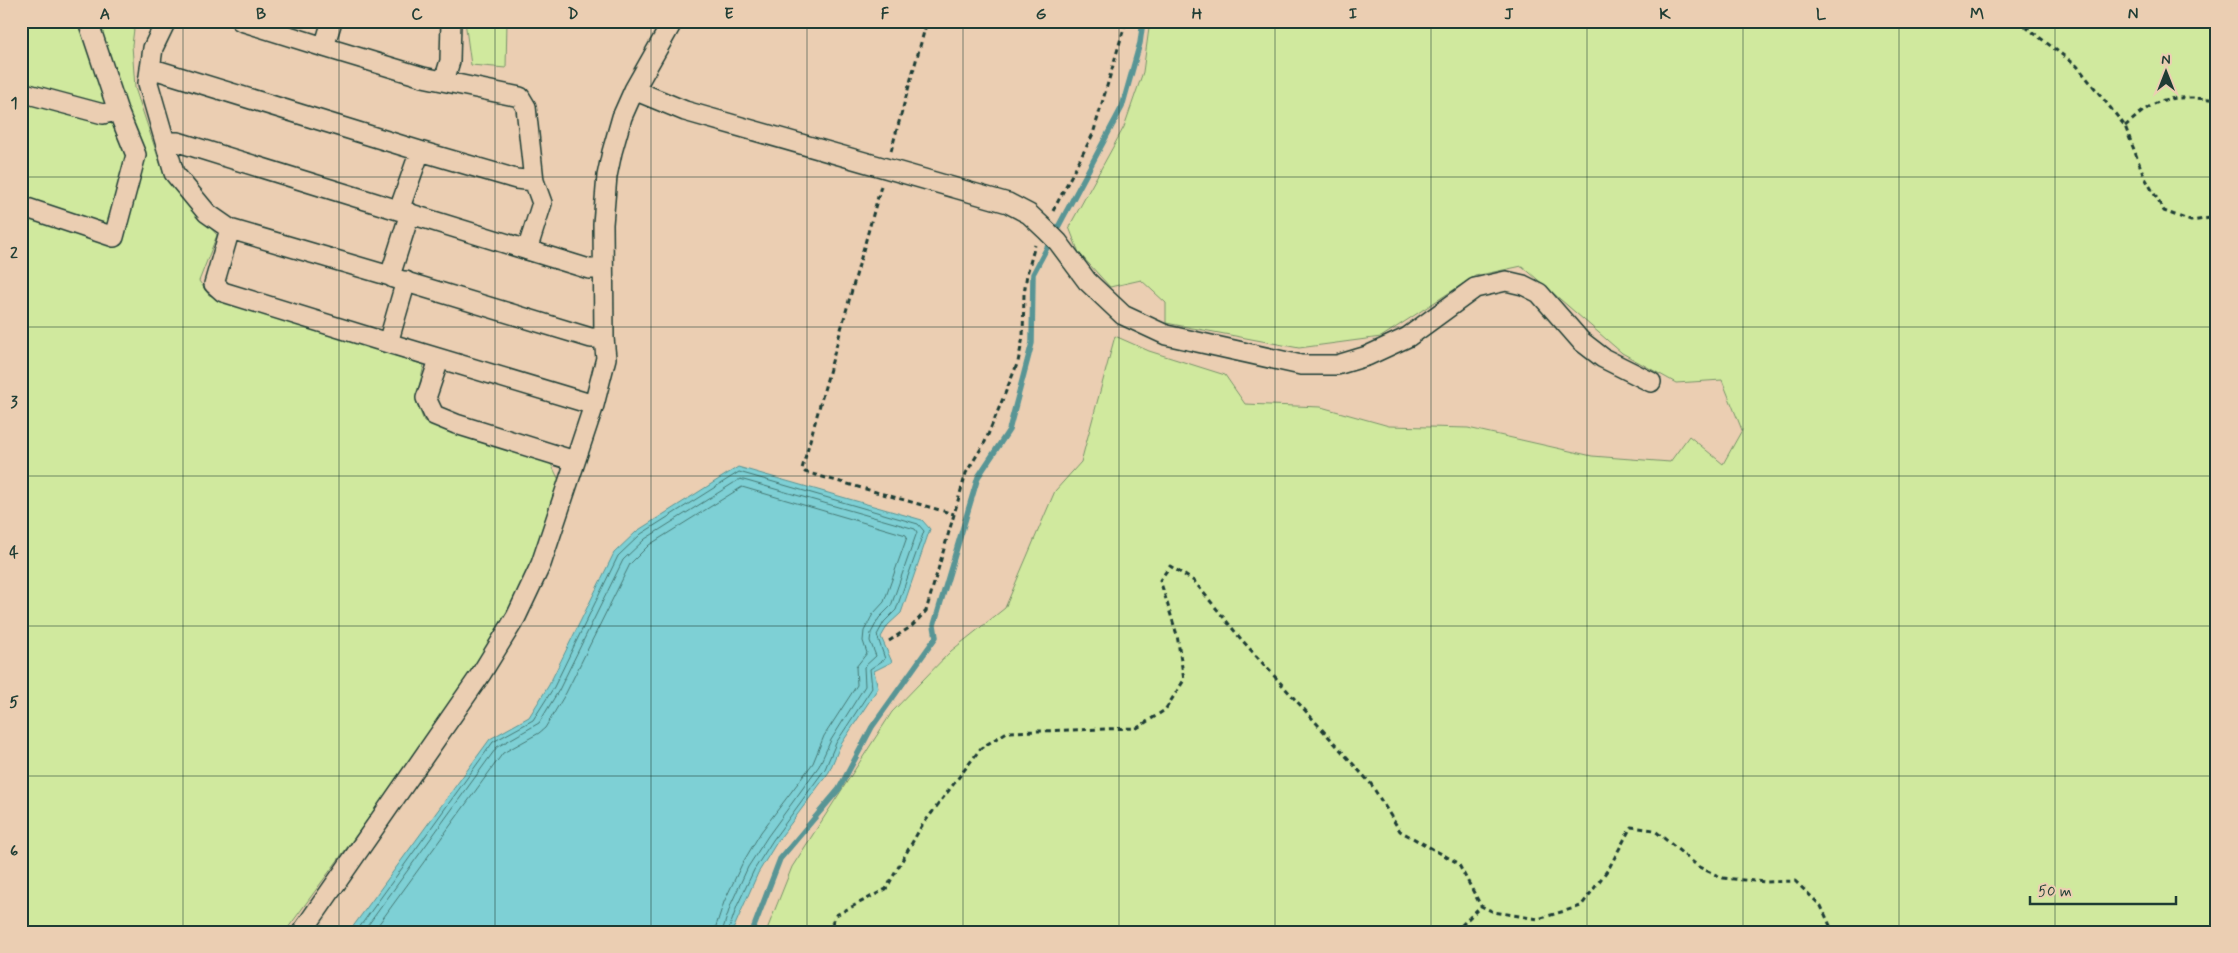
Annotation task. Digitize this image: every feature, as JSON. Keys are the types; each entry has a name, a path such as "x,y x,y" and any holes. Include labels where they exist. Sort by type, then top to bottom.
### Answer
{"street":[{"path":"21,206 114,237 136,155 118,111 88,21"},
{"path":"166,21 153,48 148,84 167,142 174,172 207,213 230,229 591,338 604,338"},
{"path":"241,21 423,77 520,97 526,108 534,181 542,203 527,250"},
{"path":"324,47 332,21"},
{"path":"444,81 450,62 451,21"},
{"path":"302,932 452,718 516,617 542,564 594,405 606,358 604,338 603,224 607,176 622,116 634,90 673,21"},
{"path":"150,68 420,151 516,179 534,181"},
{"path":"634,90 684,111 1008,203 1029,214 1048,233 1087,281 1123,315 1166,335 1230,351 1301,364 1337,365 1367,356 1408,337 1475,288 1506,281 1523,285 1539,293 1581,341 1603,358 1651,382"},
{"path":"21,92 103,114 118,111"},
{"path":"167,142 178,142 590,269 603,269"},
{"path":"388,343 398,279 405,211 420,151"},
{"path":"230,229 214,284 224,292 440,360 594,405"},
{"path":"440,360 426,398 434,415 456,424 575,461"}],"path":[{"path":"928,21 802,469 805,472 955,514"},
{"path":"889,641 912,626 926,611 966,473 985,442 1018,362 1022,337 1026,274 1048,233 1056,206 1093,134 1126,21"},
{"path":"2018,21 2077,66 2125,126 2144,176 2164,211 2191,221 2217,217"},
{"path":"2125,126 2146,109 2163,100 2203,98 2217,100"},
{"path":"828,932 836,915 886,889 921,827 981,748 1007,732 1137,728 1165,710 1184,680 1177,635 1160,580 1170,566 1194,582 1241,639 1371,784 1400,831 1458,862 1482,906 1494,912 1538,918 1581,906 1609,868 1631,827 1654,830 1699,867 1723,878 1764,882 1796,881 1821,906 1833,932"},
{"path":"1455,932 1482,906"},
{"path":"175,932 180,928 190,932"}],"green space":[{"path":"21,21 135,21 132,45 135,88 164,175 217,235 199,281 209,295 424,365 416,401 424,421 551,464 562,486 509,616 407,766 285,932 21,932"},
{"path":"465,21 507,21 506,68 471,65"},
{"path":"1150,21 2217,21 2217,932 766,932 792,867 892,712 951,651 1005,608 1055,491 1081,462 1115,336 1149,351 1225,375 1245,404 1321,407 1389,426 1468,428 1592,456 1670,462 1689,436 1723,464 1742,430 1722,380 1676,383 1622,353 1522,266 1475,276 1381,337 1299,348 1166,323 1166,303 1141,280 1110,287 1079,253 1069,227 1124,127 1143,72"}],"water":[{"path":"738,467 922,520 930,529 901,613 888,625 881,637 892,662 874,671 878,688 840,746 829,772 777,842 758,873 732,932 349,932 490,739 529,717 549,685 614,553 637,531"}],"waterway":[{"path":"752,932 780,859 839,789 872,727 936,637 934,625 978,477 1009,430 1032,343 1033,274 1122,107 1140,43 1143,21"}]}
